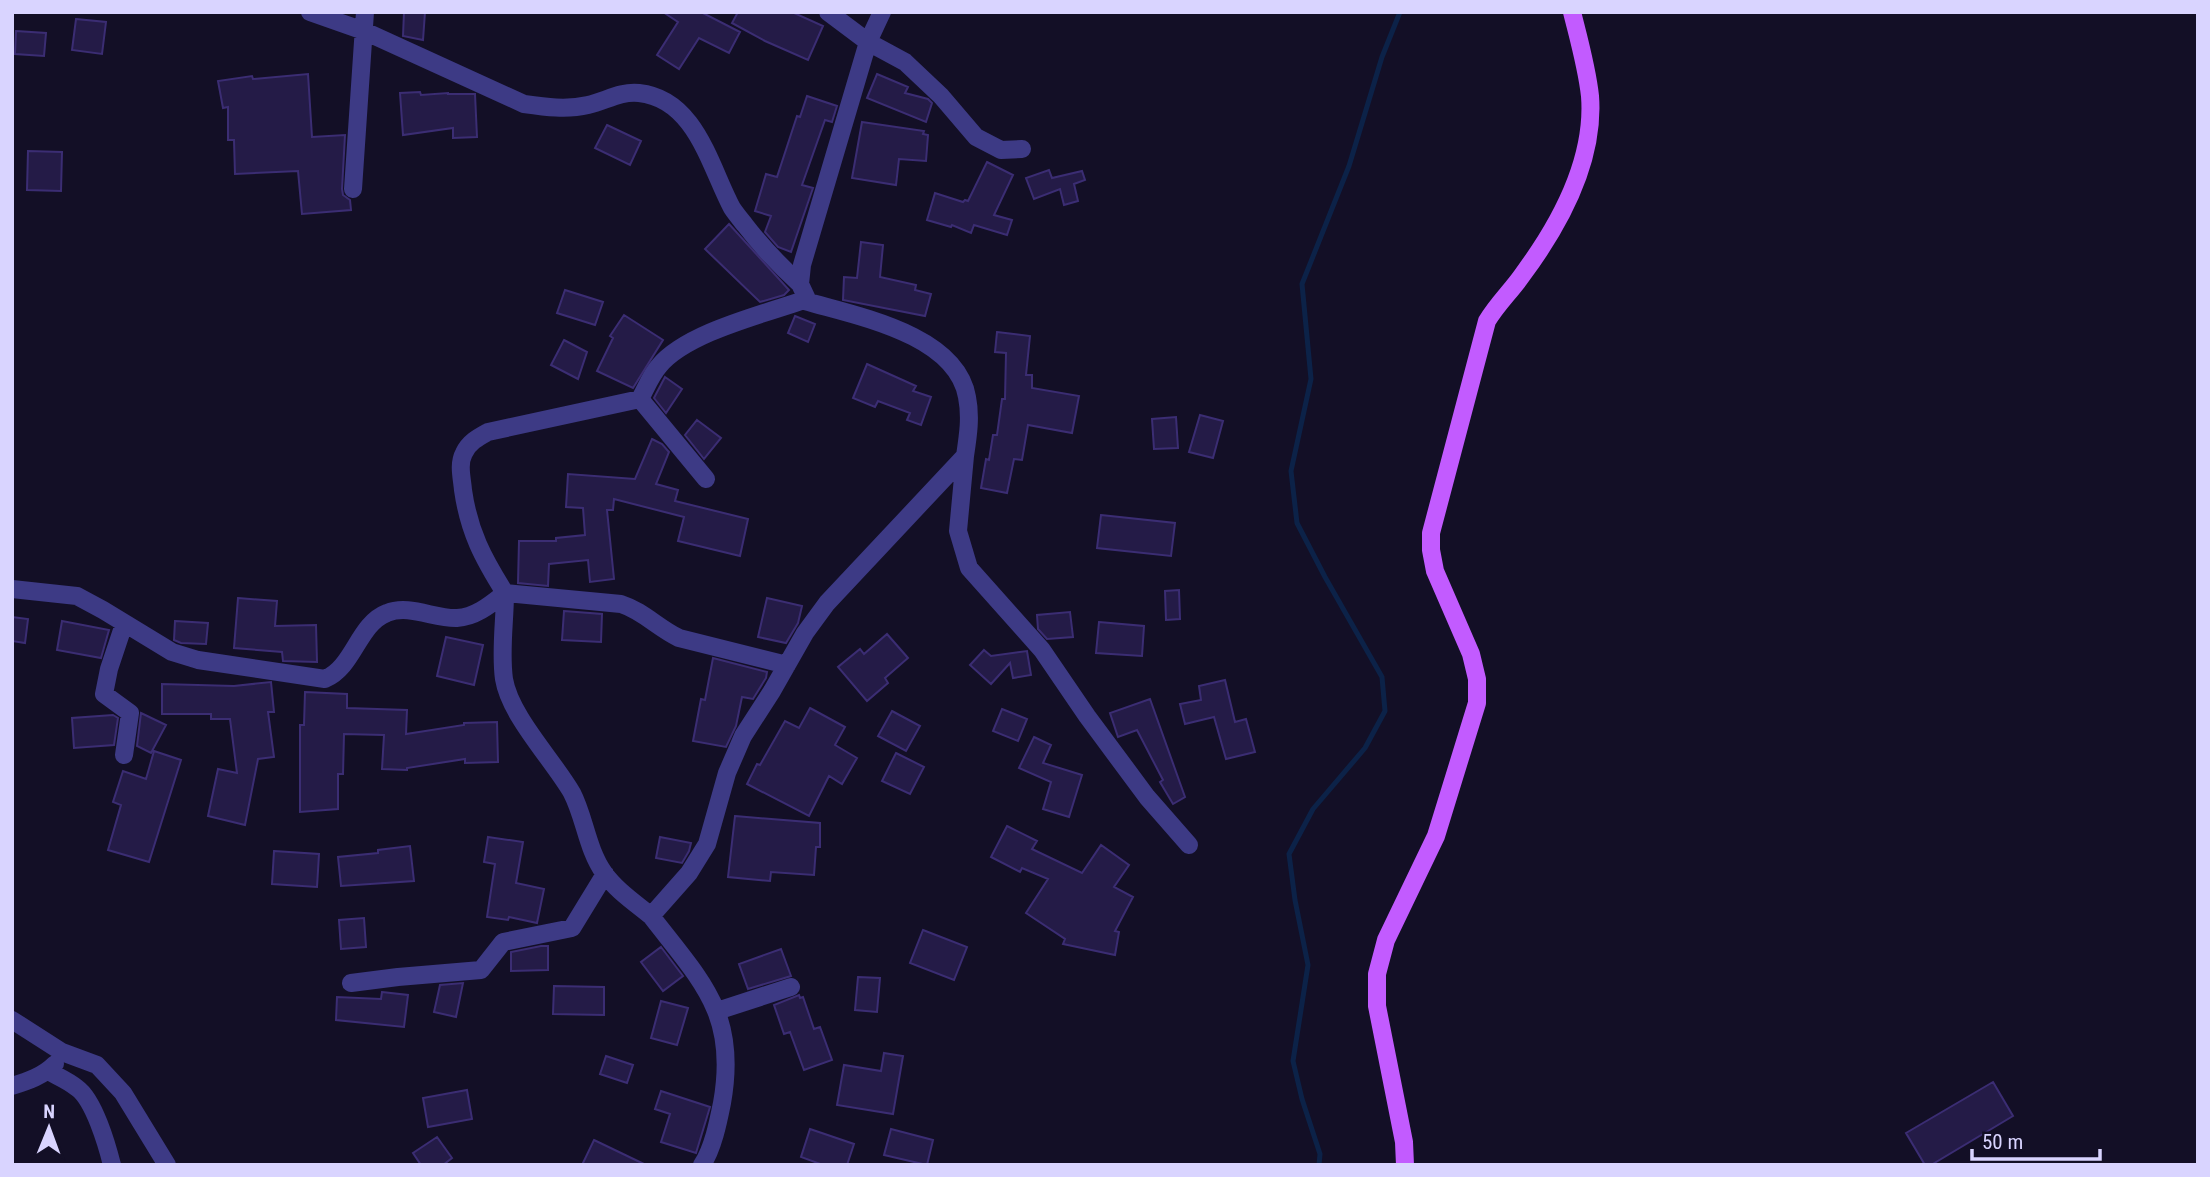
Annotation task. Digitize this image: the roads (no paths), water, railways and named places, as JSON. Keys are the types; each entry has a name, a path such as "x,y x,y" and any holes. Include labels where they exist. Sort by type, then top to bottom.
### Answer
{"main road":[{"path":"1405,1165 1404,1142 1377,1006 1377,974 1386,940 1436,836 1478,703 1477,679 1471,654 1435,571 1431,533 1487,321 1494,308 1523,274 1572,195 1589,131 1590,99 1586,64 1572,12"}],"street":[{"path":"310,12 364,31 524,104 553,108 588,105 619,93 640,93 657,98 675,108 700,137 733,210 770,257 804,291"},
{"path":"353,189 365,12"},
{"path":"828,12 868,42 905,62 941,96 976,136 1002,150 1021,149"},
{"path":"882,12 868,42 802,265 805,301 888,325 917,337 943,356 957,373 967,395 969,424 958,531 969,568 1042,650 1147,797 1189,845"},
{"path":"702,1165 719,1119 727,1075 724,1033 717,1011 703,984 651,916 620,891 605,874 595,858 573,795 514,707 502,658 505,593 475,543 467,519 460,468 464,453 472,441 488,432 640,399 658,366 678,348 804,291"},
{"path":"640,399 706,479"},
{"path":"651,916 689,873 707,844 727,773 743,736 805,633 827,603 965,456"},
{"path":"12,589 76,596 172,652 198,660 325,679 341,667 373,623 387,613 402,610 460,618 479,612 505,593 621,604 635,609 679,638 787,665"},
{"path":"124,624 104,694 130,713 124,755"},
{"path":"351,983 398,976 481,970 503,942 572,928 605,874"},
{"path":"717,1011 791,987"},
{"path":"12,1020 62,1052 97,1065 123,1093 167,1165"},
{"path":"12,1086 48,1071 62,1052"},
{"path":"48,1071 80,1089 106,1143 112,1165"}],"waterway":[{"path":"1319,1165 1320,1154 1293,1061 1308,965 1289,854 1313,809 1365,748 1385,711 1382,677 1297,523 1291,471 1311,379 1302,284 1349,166 1382,57 1400,12"}]}
